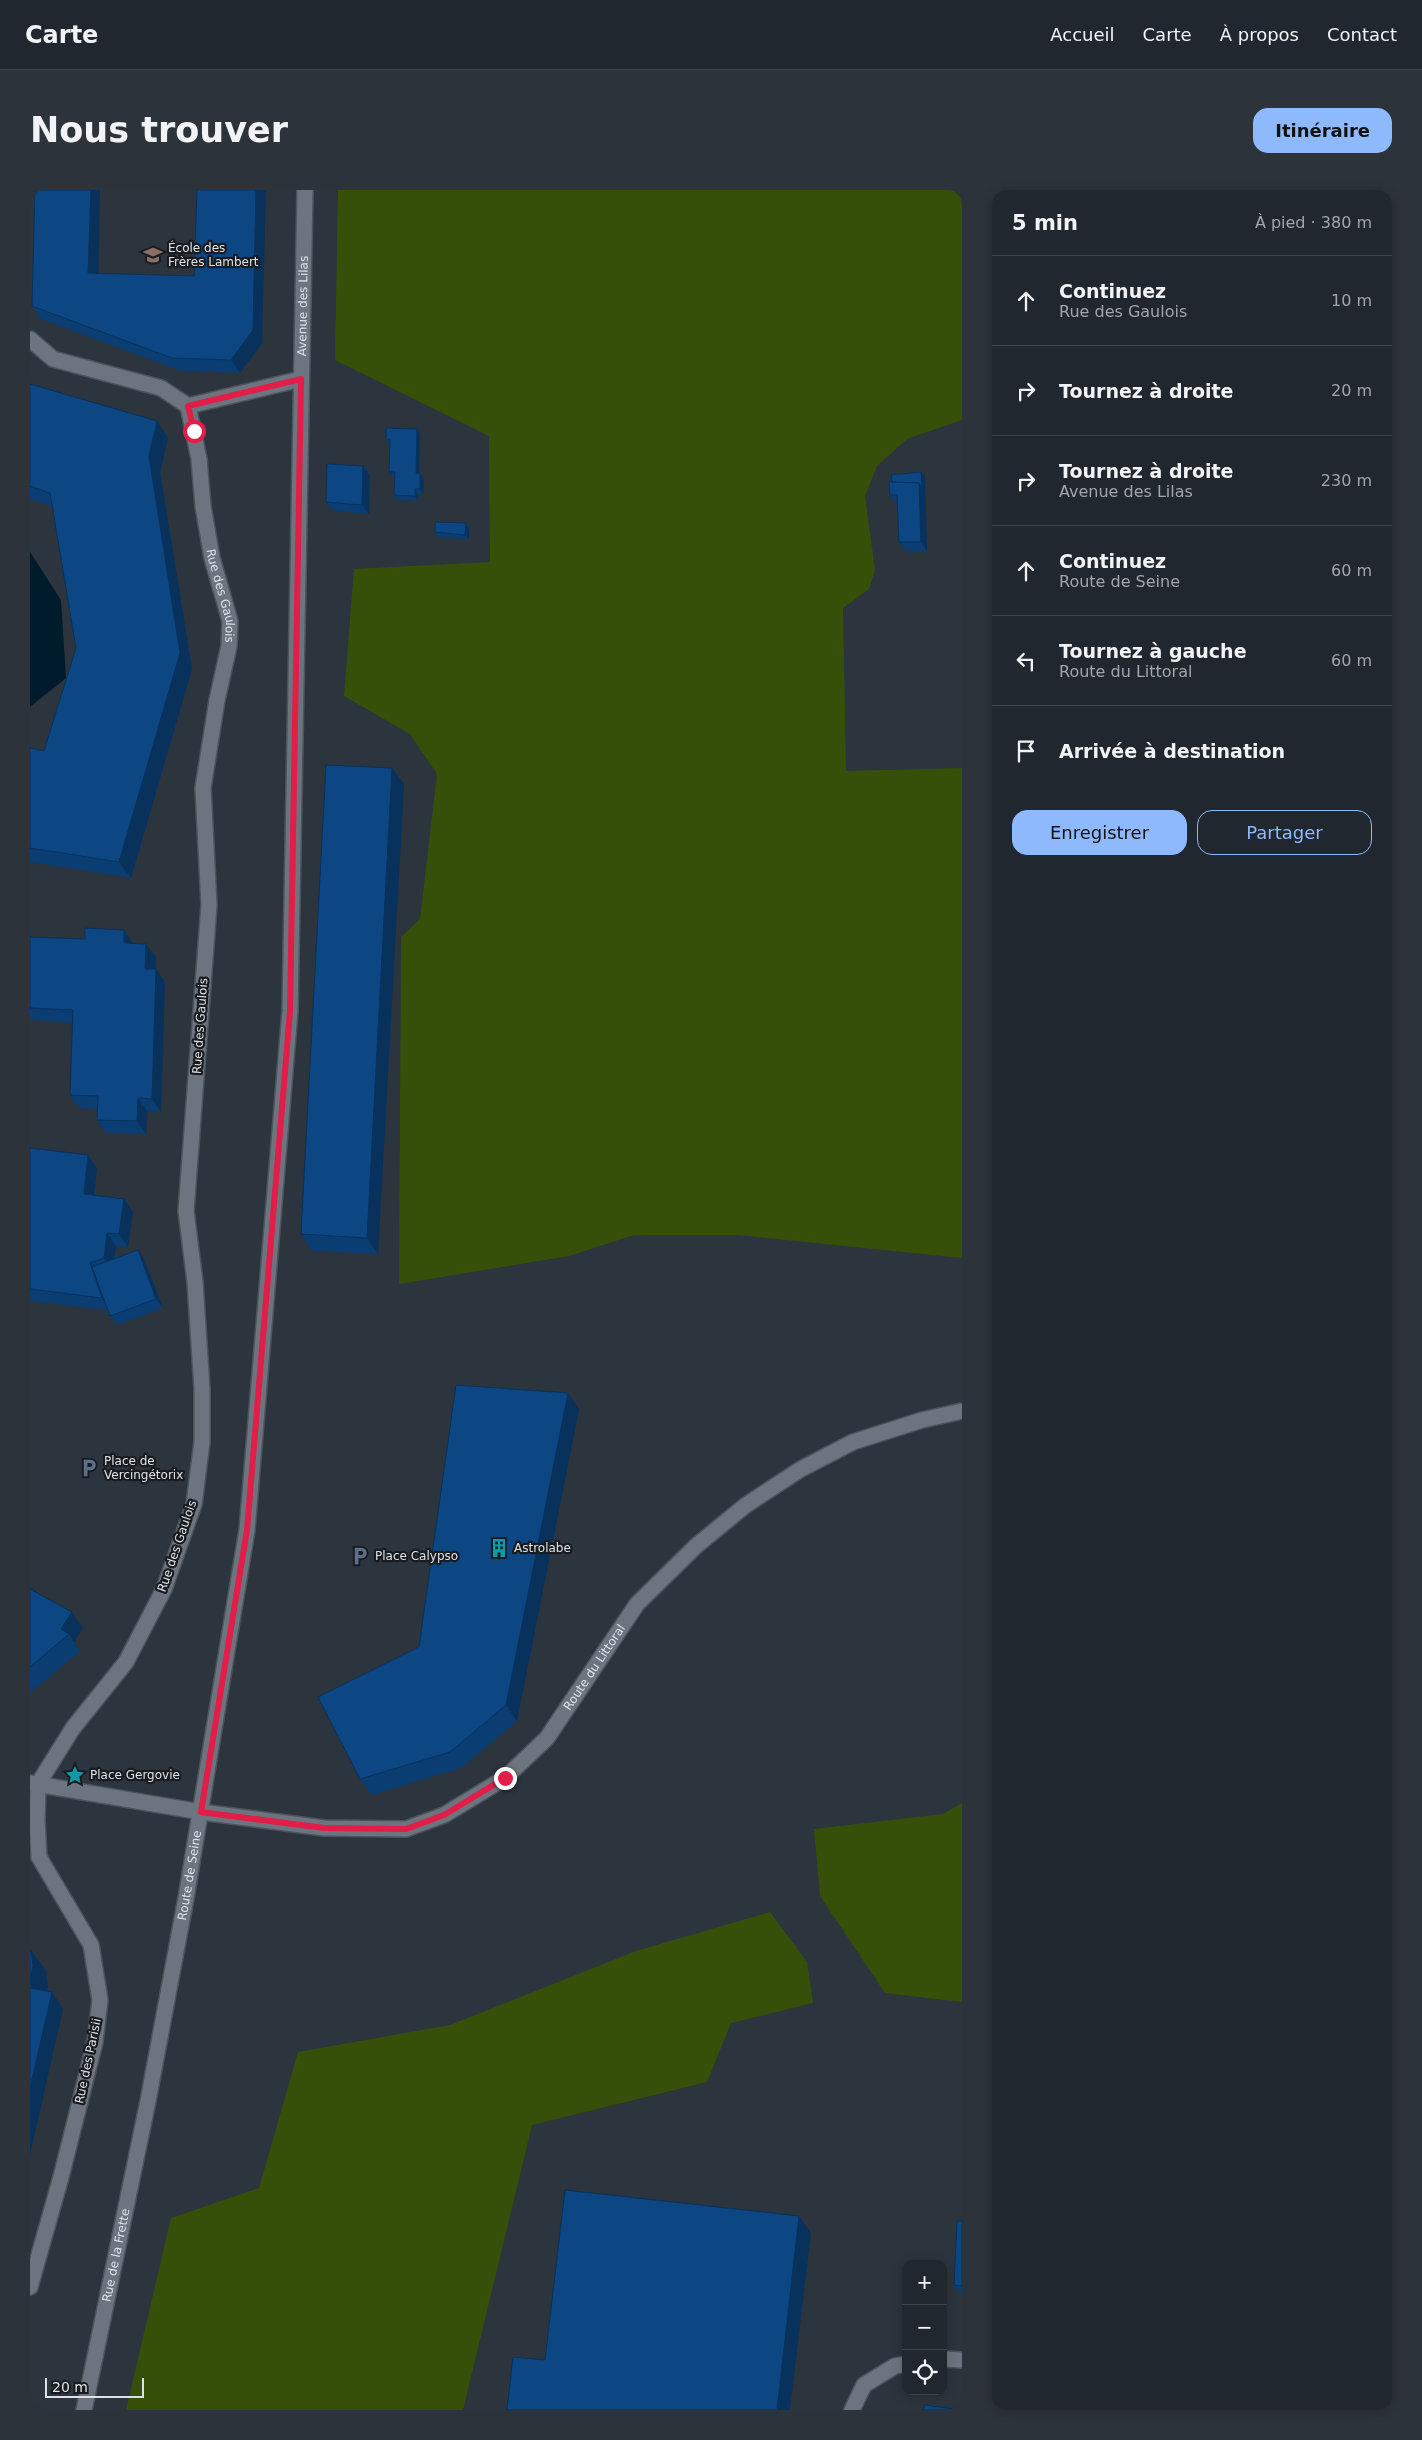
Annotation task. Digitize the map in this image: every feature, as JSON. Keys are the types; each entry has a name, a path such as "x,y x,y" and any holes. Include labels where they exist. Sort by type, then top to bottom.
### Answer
{"street":[{"name":"Avenue des Lilas","path":"247,1530 290,1011 305,190"},
{"path":"30,339 53,359 161,388 188,406 301,379"},
{"name":"Rue des Gaulois","path":"34,1783 73,1728 126,1662 164,1589 194,1504 202,1442 202,1389 195,1282 186,1211 209,904 203,788 217,700 229,646 230,621 212,558 203,506 199,459 188,406"},
{"name":"Route du Littoral","path":"34,1783 201,1812 324,1828 406,1829 444,1815 505,1778 547,1738 637,1604 696,1546 746,1505 801,1469 853,1442 922,1420 962,1411"},
{"name":"Route de Seine","path":"148,2101 201,1812 247,1530"},
{"name":"Rue des Parisii","path":"30,2287 61,2177 92,2052 100,2000 91,1945 39,1857 34,1783"},
{"name":"Rue de la Frette","path":"84,2410 148,2101"},
{"path":"947,2359 962,2360"},
{"path":"852,2410 864,2385 895,2366 902,2365"}],"green space":[{"path":"338,190 962,190 962,420 907,439 877,466 865,496 875,570 869,589 843,608 846,771 962,768 962,1258 738,1235 634,1235 569,1256 399,1284 401,937 420,919 437,774 410,734 344,696 354,569 490,562 489,436 335,360"},
{"path":"962,1803 962,2002 885,1993 820,1896 814,1829 943,1814"},
{"path":"770,1912 807,1962 813,2003 731,2023 707,2082 532,2125 463,2410 126,2410 171,2218 259,2188 298,2052 450,2025 636,1951"}],"water":[{"path":"30,552 61,600 66,678 30,707"}],"building":[{"name":"École des Frères Lambert","path":"35,190 91,190 88,273 194,276 197,190 256,190 253,330 231,360 172,358 32,306"},
{"path":"30,384 157,421 149,456 180,653 119,862 30,848 30,748 44,751 76,648 50,493 30,486"},
{"path":"386,428 417,429 416,473 420,474 420,489 415,489 415,496 394,495 395,472 389,472 390,439 386,439"},
{"path":"327,464 363,466 362,505 326,502"},
{"path":"921,472 922,487 919,483 892,482 891,475"},
{"path":"889,482 919,483 921,542 899,542 897,495 890,495"},
{"path":"435,522 466,523 465,535 435,532"},
{"path":"326,765 392,768 367,1238 301,1234"},
{"path":"85,928 124,930 124,943 146,944 145,969 156,969 152,1099 138,1098 137,1121 97,1120 98,1096 70,1095 73,1010 30,1008 30,937 85,939"},
{"path":"30,1148 88,1155 84,1194 124,1199 119,1234 107,1233 104,1258 90,1263 102,1298 30,1289"},
{"path":"138,1250 156,1299 110,1316 92,1267"},
{"name":"Astrolabe","path":"456,1385 568,1393 506,1705 450,1752 360,1779 318,1697 419,1647"},
{"path":"30,1589 72,1612 61,1629 69,1634 30,1667"},
{"path":"30,1949 33,1966 30,1980"},
{"path":"30,1988 52,1992 30,2088"},
{"path":"565,2190 799,2216 777,2410 507,2410 513,2357 545,2360"},
{"path":"957,2221 962,2221 962,2286 954,2285"},
{"path":"924,2405 962,2410 922,2410"}],"place":[{"name":"École des Frères Lambert","path":"153,255"},
{"name":"Place de Vercingétorix","path":"89,1468"},
{"name":"Astrolabe","path":"499,1548"},
{"name":"Place Calypso","path":"360,1556"},
{"name":"Place Gergovie","path":"75,1775"}],"route":[{"path":"194,431 188,406 301,379 290,1011 247,1530 201,1812 324,1828 406,1829 444,1815 505,1778"}]}
